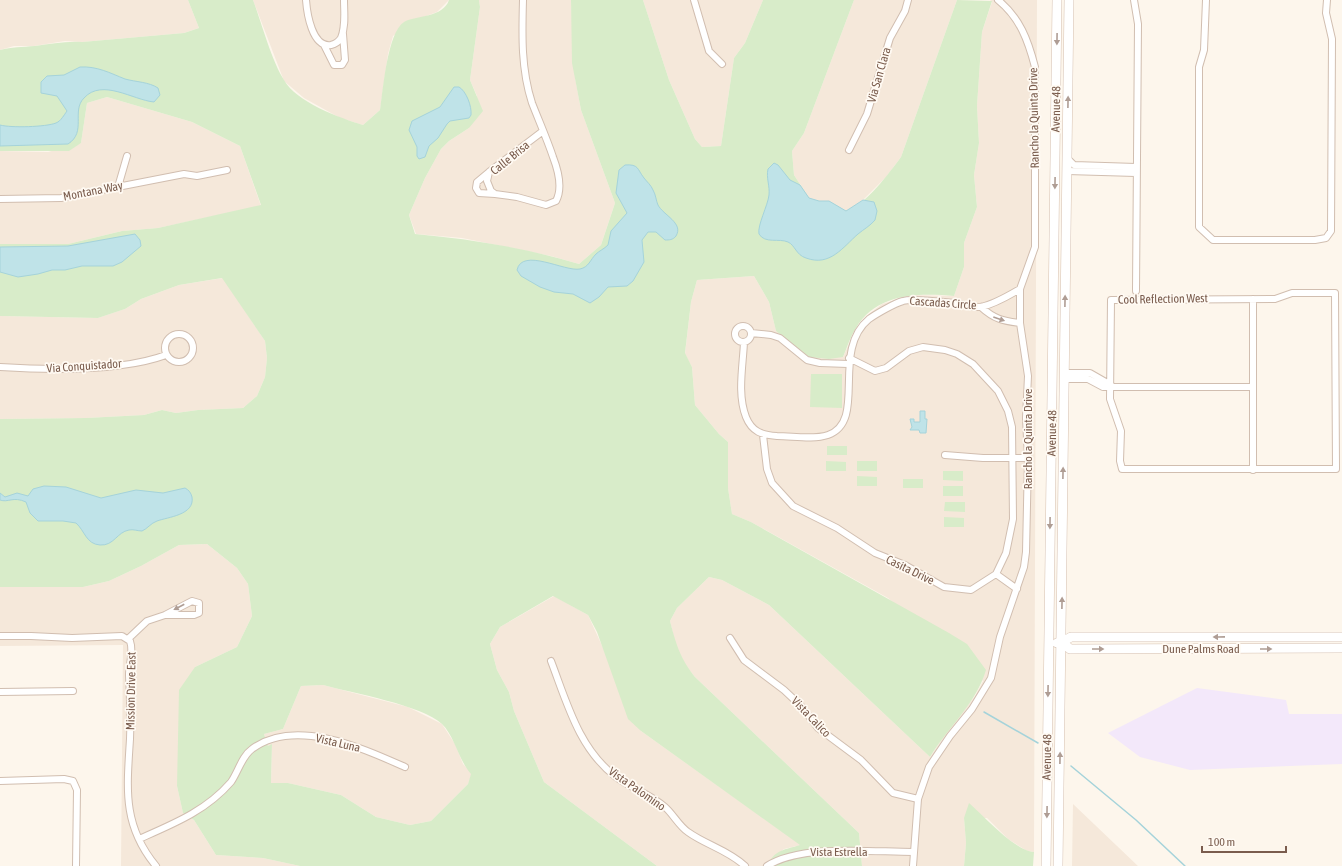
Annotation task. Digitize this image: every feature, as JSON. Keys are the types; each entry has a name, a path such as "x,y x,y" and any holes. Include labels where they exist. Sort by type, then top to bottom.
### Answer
{"main road":[{"name":"Avenue 48","path":"1046,866 1057,0"},
{"name":"Avenue 48","path":"1058,866 1069,0"},
{"path":"1056,100 1061,118 1061,162 1067,171"},
{"path":"1052,401 1056,387 1064,376 1058,365 1058,323 1053,303"},
{"name":"Dune Palms Road","path":"1049,643 1062,642 1071,637 1342,638"},
{"path":"1157,649 1162,643 1190,637"},
{"path":"1214,649 1241,643 1245,637"},
{"path":"1319,648 1323,643 1342,638"},
{"name":"Dune Palms Road","path":"1062,642 1070,649 1342,648"}],"street":[{"path":"306,0 310,22 314,33 317,39 324,45 334,65 342,65 345,60 343,30 344,0"},
{"name":"Calle Brisa","path":"523,0 522,49 525,76 532,102 551,150 559,179 559,192 556,201 546,205 517,197 495,194 487,182 490,172 543,131"},
{"path":"694,0 710,51 722,64"},
{"name":"Via San Clara","path":"849,150 868,114 890,38 905,10 908,0"},
{"name":"Rancho la Quinta Drive","path":"912,866 918,799 930,767 950,736 972,709 991,678 1000,637 1024,567 1026,552 1028,458 1026,418 1028,362 1020,323 1020,289 1035,247 1035,67 1028,40 1015,18 998,0"},
{"name":"Cool Reflection West","path":"1134,0 1138,24 1136,291"},
{"path":"1206,0 1204,50 1198,68 1198,227 1213,240 1315,240 1326,238 1331,231 1332,39 1326,13 1327,0"},
{"path":"324,45 331,45 338,42 343,30"},
{"path":"118,187 127,156"},
{"path":"1067,158 1074,165 1136,170"},
{"name":"Montana Way","path":"0,198 61,198 184,174 198,176 227,170"},
{"path":"1067,171 1136,170"},
{"path":"490,172 477,182 476,188 479,193 495,194"},
{"name":"Cascadas Circle","path":"763,436 816,436 828,435 837,430 844,422 848,413 849,361 856,334 869,319 904,300 946,302 981,307 1002,300 1020,289"},
{"name":"Cool Reflection West","path":"1292,293 1335,293 1336,469 1122,469 1120,461 1121,431 1110,399 1111,300 1253,299 1275,299 1292,293"},
{"path":"1253,299 1253,470"},
{"path":"981,307 991,316 1006,322 1020,323"},
{"path":"739,326 745,326 750,329 751,333 749,339 744,342 740,342 735,338 736,329 739,326"},
{"path":"751,333 771,335 780,338 807,360 820,363 849,361 875,371 886,368 909,351 923,347 945,350 965,359 984,374 1003,399 1012,427 1013,519 1006,553 996,574 1017,589"},
{"path":"174,335 184,335 192,343 192,355 184,362 174,362 166,355 166,343 174,335"},
{"path":"744,342 741,393 744,410 748,422 763,436"},
{"name":"Via Conquistador","path":"0,368 45,369 92,367 145,362 166,355"},
{"path":"1064,376 1090,373 1111,386 1253,387"},
{"name":"Casita Drive","path":"763,436 767,469 772,483 793,506 837,528 875,553 905,565 944,587 971,590 996,574"},
{"path":"945,455 1028,458"},
{"path":"128,639 147,621 165,615 192,601 199,603 200,606 199,613 194,615 165,615"},
{"name":"Mission Drive East","path":"0,636 72,638 122,636 128,639 132,648 129,669 131,709 126,780 129,812 139,839 156,866"},
{"name":"Vista Calico","path":"730,638 744,660 784,690 801,706 818,728 860,760 893,793 918,799"},
{"name":"Vista Palomino","path":"551,662 574,721 585,741 600,762 616,777 665,807 687,832 735,857 745,866"},
{"path":"0,692 73,691"},
{"name":"Vista Luna","path":"139,839 187,818 211,801 231,781 251,749 272,738 292,735 325,738 365,749 405,767"},
{"path":"0,781 64,779 73,781 77,790 76,866"},
{"name":"Vista Estrella","path":"767,866 777,860 805,852 913,852"}],"shaded area":[{"path":"0,0 188,0 199,28 184,33 82,42 65,41 34,46 14,46 0,50"},
{"path":"253,0 449,0 437,12 421,18 393,36 388,54 380,110 363,125 340,118 304,98 284,81"},
{"path":"479,0 571,0 575,78 581,110 615,203 601,245 579,264 551,256 462,238 416,234 409,215 425,178 441,149 449,141 469,128 477,96 470,80 480,7"},
{"path":"643,0 763,0 745,43 734,58 721,146 702,147 695,139 669,80"},
{"path":"854,0 957,0 901,157 886,177 863,200 846,211 829,201 819,201 809,198 794,175 792,151 804,133"},
{"path":"990,0 1037,0 1034,852 1027,851 1008,839 987,818 964,818 966,843 964,866 862,866 859,833 695,677 686,666 677,650 670,621 677,608 709,577 722,580 769,605 930,757 947,731 975,696 983,681 888,598 751,522 732,514 728,488 728,442 719,434 695,405 692,367 685,354 691,302 697,280 754,276 769,302 776,331 843,357 856,328 869,314 882,304 911,295 954,296 964,267 964,243 977,207 974,175 979,143 977,106 982,32 992,2"},
{"path":"107,97 192,122 240,146 261,206 158,228 122,231 68,244 0,244 0,151 48,152 81,143 87,103"},
{"path":"223,278 265,341 267,358 265,377 257,396 243,408 198,410 176,413 162,410 144,415 86,418 0,419 0,316 98,318 125,309 141,299 179,285"},
{"path":"207,544 237,568 248,584 252,616 237,647 195,667 177,786 183,813 194,820 216,855 263,858 300,866 121,866 123,645 0,646 0,587 83,587 109,581 141,566 179,545"},
{"path":"554,596 588,615 641,731 801,845 784,849 767,866 657,866 544,782 514,711 509,692 497,670 490,644 500,627"},
{"path":"323,685 408,707 442,724 455,744 463,764 472,773 468,784 431,821 410,825 376,817 341,795 288,783 271,783 272,745 268,746 264,734 283,729 301,686"},
{"path":"1197,688 1286,700 1289,714 1342,714 1342,764 1190,770 1140,757 1108,733"},
{"path":"1073,804 1138,866 1072,866"}],"green space":[{"path":"188,0 253,0 279,72 290,88 308,102 319,108 363,125 380,110 387,63 398,28 404,22 441,10 446,6 449,0 479,0 480,7 470,80 483,111 469,128 449,141 441,149 425,178 409,215 415,234 498,245 539,253 579,264 601,245 615,203 581,110 572,63 571,0 643,0 669,80 695,139 702,147 721,146 734,58 745,43 763,0 854,0 804,133 792,151 794,175 809,198 819,201 829,201 846,211 854,208 869,195 884,180 901,157 957,0 992,1 982,32 977,106 979,143 974,175 977,207 964,243 964,267 954,296 926,295 899,298 875,308 865,316 854,331 843,357 829,359 809,357 776,331 769,302 754,276 697,280 691,302 685,353 692,367 695,405 719,434 728,442 728,488 732,514 751,522 967,644 986,670 976,694 969,705 930,757 769,605 722,580 709,577 677,608 670,621 674,637 679,650 695,677 859,833 862,866 767,866 773,856 777,853 800,845 641,731 628,719 597,632 588,615 553,596 500,627 490,644 497,670 509,692 514,711 544,782 657,866 300,866 263,858 216,855 194,820 183,813 177,786 179,690 195,667 237,647 252,616 248,584 237,568 207,544 179,545 141,566 109,581 83,587 0,587 0,419 86,418 144,415 162,410 176,413 198,410 243,408 257,396 265,377 267,358 265,341 222,278 179,285 141,299 125,309 98,318 0,316 0,244 68,244 122,231 158,228 261,205 240,146 192,122 107,97 87,103 81,143 69,151 0,151 0,50 64,42 82,42 184,33 199,28","holes":["323,685 386,700 403,705 432,717 446,729 471,774 468,784 431,821 410,825 376,817 341,795 288,783 271,783 272,744 268,746 264,734 283,729 301,686"]},
{"path":"811,374 842,374 842,408 810,407"},
{"path":"827,446 847,446 847,455 827,455"},
{"path":"826,461 846,462 846,471 826,471"},
{"path":"857,461 877,461 877,471 857,471"},
{"path":"943,471 963,471 963,481 943,480"},
{"path":"857,476 877,477 877,486 857,486"},
{"path":"903,479 923,479 923,488 903,488"},
{"path":"943,486 963,486 963,496 943,496"},
{"path":"945,502 965,502 965,512 944,511"},
{"path":"944,517 964,518 964,527 944,527"},
{"path":"969,803 991,824 1018,846 1034,852 1033,866 964,866 966,843 964,818"}],"water":[{"path":"80,67 98,69 125,79 151,84 158,88 160,95 154,102 109,90 91,92 80,103 77,134 68,144 0,146 0,125 12,127 37,126 56,123 59,121 67,111 57,96 41,93 41,82 47,76 64,75"},
{"path":"454,87 459,87 462,89 466,95 471,107 471,115 469,118 450,121 438,138 429,146 425,157 419,159 417,156 417,147 409,130 412,121 440,107"},
{"path":"774,163 778,165 790,180 800,185 809,198 819,201 829,201 846,211 863,200 874,202 877,211 875,220 841,250 829,258 822,260 803,257 788,242 765,239 759,234 759,230 769,195 767,176 768,169"},
{"path":"625,165 635,166 651,187 658,205 675,223 678,231 676,236 671,240 665,240 656,232 648,232 642,240 644,262 633,281 627,286 608,287 599,297 590,303 573,294 554,292 540,287 521,276 517,270 521,263 527,261 535,260 573,269 583,268 596,254 608,245 611,231 627,213 616,193 619,170"},
{"path":"135,234 140,240 141,246 122,262 113,266 82,266 18,277 0,272 0,247 68,246"},
{"path":"920,411 925,411 925,419 927,419 926,433 920,433 919,430 910,430 912,427 910,419 914,419 914,422 920,422"},
{"path":"44,486 66,487 101,498 136,490 163,493 185,488 191,494 192,503 189,508 180,514 155,522 142,531 125,531 109,543 100,545 89,540 76,523 63,521 38,521 30,513 26,502 21,500 0,500 0,493 5,497 17,493 28,496 33,489"}],"waterway":[{"path":"984,712 1038,743"},
{"path":"1071,766 1136,820 1185,866"}]}
